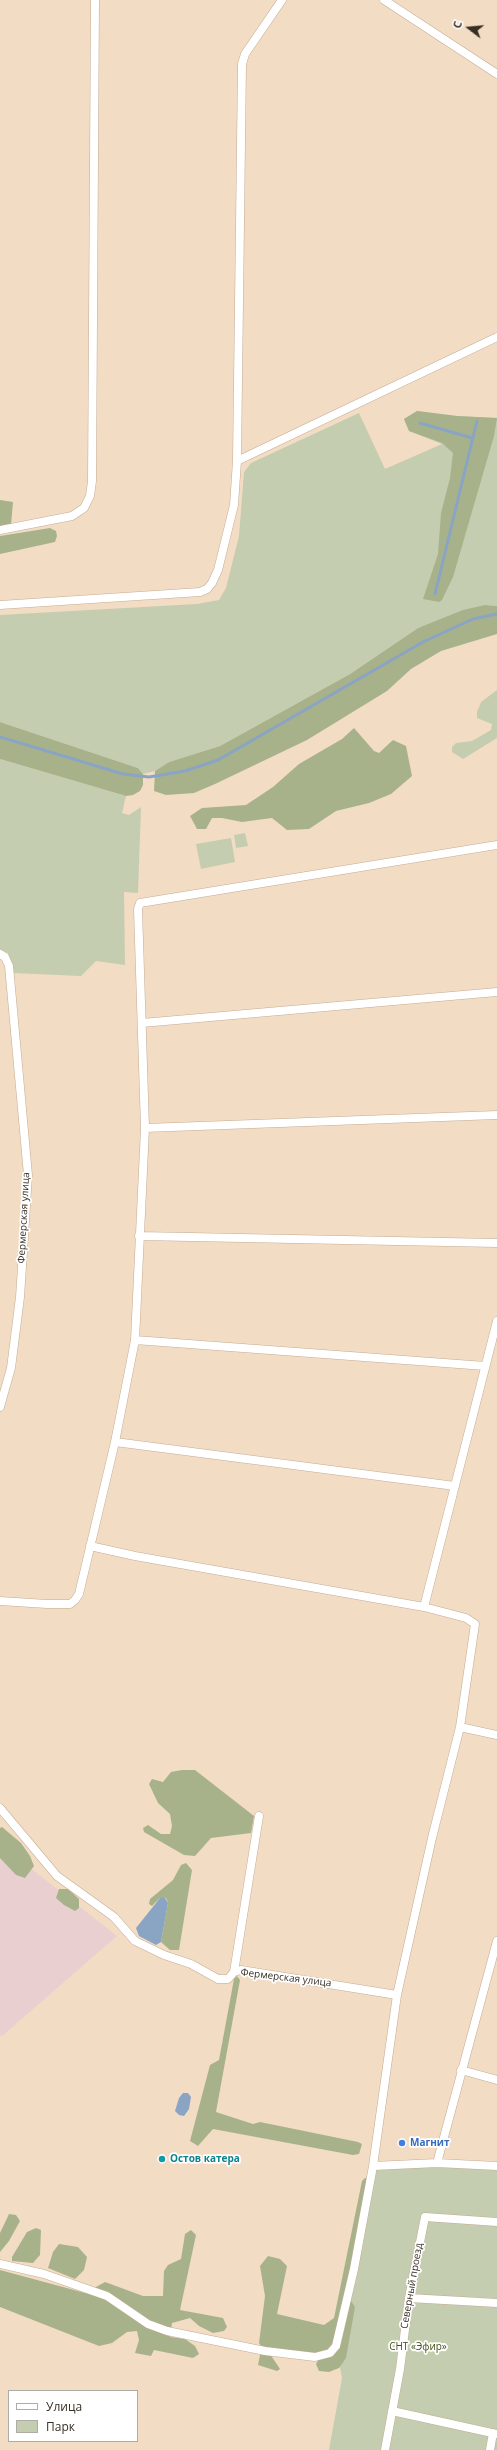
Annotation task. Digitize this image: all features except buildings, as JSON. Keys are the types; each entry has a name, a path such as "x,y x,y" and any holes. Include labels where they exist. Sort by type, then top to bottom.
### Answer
{"street":[{"path":"0,530 72,516 84,508 90,496 92,481 95,0"},
{"path":"0,605 200,592 207,589 218,570 234,505 237,461 242,64 245,54 282,0"},
{"path":"384,0 497,74"},
{"path":"237,461 497,337"},
{"path":"0,1601 70,1604 79,1594 115,1442 135,1340 145,1128 138,909 140,904 497,845"},
{"name":"Фермерская улица","path":"0,1407 11,1368 20,1297 28,1175 9,966 2,955"},
{"path":"142,1024 497,992"},
{"path":"145,1128 497,1115"},
{"path":"139,1236 497,1243"},
{"path":"424,1607 497,1321"},
{"path":"135,1340 485,1366"},
{"path":"115,1442 454,1486"},
{"path":"0,2264 44,2274 106,2296 148,2324 167,2331 265,2350 315,2357 330,2353 336,2346 354,2269 373,2166 398,1995 432,1838 460,1727 475,1624 466,1618 424,1607 135,1556 90,1546"},
{"path":"460,1727 497,1735"},
{"name":"Фермерская улица","path":"0,1808 57,1876 114,1917 135,1941 191,1964 218,1978 228,1979 234,1972 241,1970 398,1995"},
{"path":"234,1972 259,1816"},
{"path":"437,2163 461,2070 493,1970 497,1941"},
{"path":"461,2070 497,2080"},
{"path":"373,2166 437,2163 497,2166"},
{"name":"Северный проезд","path":"385,2450 409,2298 425,2218 497,2222"},
{"path":"409,2298 497,2303"},
{"path":"392,2411 495,2434 490,2450"}],"shaded area":[{"path":"0,1831 29,1867 117,1936 2,2036 0,2035"}],"green space":[{"path":"417,411 457,416 497,418 497,606 485,605 418,628 350,674 220,746 169,762 155,771 143,774 138,768 0,722 0,615 197,604 219,600 226,588 239,536 244,472 251,463 359,413 385,469 442,444 409,431 404,419"},
{"path":"417,411 457,416 497,418 494,436 453,577 442,600 439,602 423,599 438,554 441,513 450,478 453,453 442,443 409,431 404,419"},
{"path":"0,500 13,502 11,525 0,527"},
{"path":"50,528 56,531 57,536 55,542 0,554 0,536"},
{"path":"485,605 497,606 497,634 441,651 411,669 387,691 307,740 215,784 194,793 166,795 154,791 155,771 169,762 220,746 350,674 418,628 463,610"},
{"path":"497,690 497,738 463,759 452,752 452,747 456,743 472,741 491,730 492,724 477,718 477,712 481,702"},
{"path":"0,722 138,768 143,774 143,785 140,791 133,795 126,796 0,759"},
{"path":"354,728 374,751 379,753 393,740 406,746 412,776 391,794 369,803 336,811 309,829 287,830 272,818 242,822 222,818 212,818 206,829 197,829 190,816 202,808 246,805 273,787 299,764 342,739"},
{"path":"0,759 126,796 122,813 129,815 141,807 138,893 124,892 125,965 96,961 81,976 13,973 8,953 0,950"},
{"path":"245,833 248,846 236,848 234,835"},
{"path":"231,838 235,862 201,869 196,844"},
{"path":"195,1770 254,1816 251,1833 211,1838 195,1856 184,1855 144,1832 143,1828 148,1825 161,1834 170,1834 172,1826 170,1814 158,1803 149,1784 152,1779 163,1782 171,1772"},
{"path":"2,1827 21,1843 30,1856 34,1866 25,1878 16,1875 0,1858 0,1828"},
{"path":"186,1863 192,1870 179,1950 170,1950 161,1942 168,1903 166,1898 160,1898 152,1906 149,1904 150,1899 173,1880 181,1865"},
{"path":"59,1889 68,1889 79,1899 79,1908 75,1911 64,1905 56,1898"},
{"path":"237,1976 240,1980 216,2112 253,2124 260,2122 358,2142 362,2144 359,2154 353,2155 213,2129 198,2146 190,2141 210,2065 219,2060 234,1979"},
{"name":"СНТ «Эфир»","path":"373,2166 497,2167 497,2450 329,2450 342,2378 336,2346"},
{"path":"365,2178 368,2179 351,2270 333,2347 329,2352 313,2355 263,2349 259,2343 265,2296 260,2266 268,2256 280,2259 287,2266 277,2314 324,2325 334,2318 362,2181"},
{"path":"9,2214 16,2215 20,2221 9,2241 0,2252 0,2233"},
{"path":"36,2228 41,2230 40,2255 33,2263 12,2261 12,2257 27,2232"},
{"path":"191,2230 196,2235 180,2310 223,2318 227,2327 224,2331 213,2333 199,2326 190,2318 172,2323 170,2337 185,2339 195,2346 199,2354 193,2358 154,2350 151,2356 135,2353 139,2340 137,2331 127,2332 112,2343 99,2346 0,2307 0,2270 85,2293 105,2282 143,2296 163,2296 164,2271 168,2265 181,2259 185,2234"},
{"path":"59,2244 78,2247 87,2257 84,2270 75,2279 48,2268 53,2252"},
{"path":"351,2301 355,2307 346,2358 339,2368 329,2372 319,2371 316,2364 320,2357 335,2352 348,2303"},
{"path":"263,2352 270,2354 280,2369 277,2371 258,2365 260,2355"}],"water":[{"path":"160,1898 165,1898 168,1903 161,1942 156,1945 139,1936 136,1928"},
{"path":"183,2093 188,2093 191,2097 189,2109 184,2116 179,2115 175,2111 179,2098"}],"waterway":[{"path":"435,594 477,421"},
{"path":"420,423 472,438"},
{"path":"0,737 123,774 149,777 185,771 218,760 423,642 473,619 497,614"}],"place":[{"name":"Магнит","path":"402,2143"},
{"name":"Остов катера","path":"162,2159"}]}
